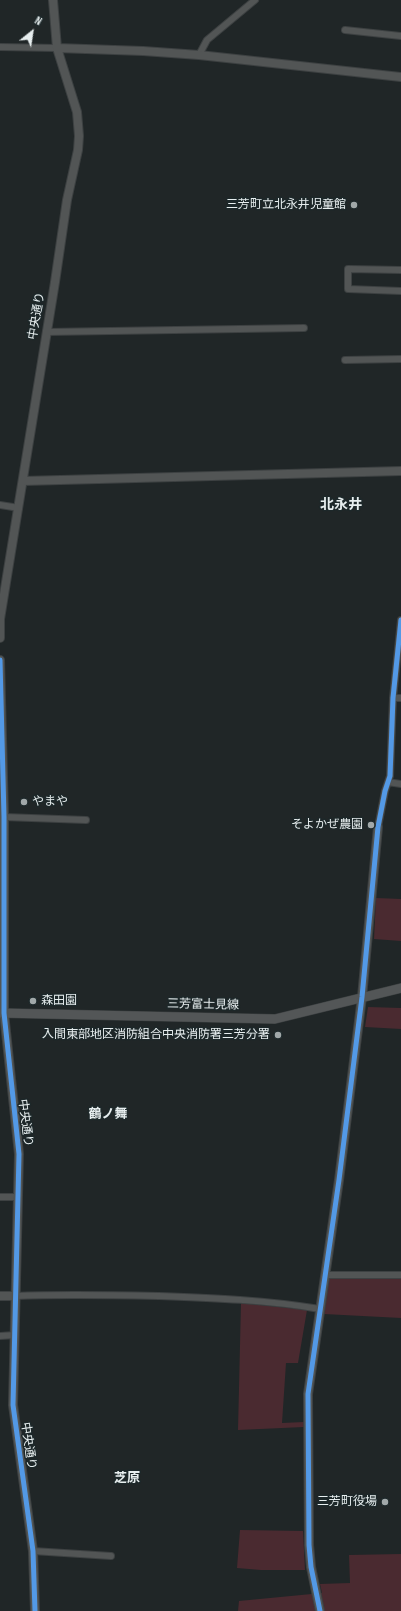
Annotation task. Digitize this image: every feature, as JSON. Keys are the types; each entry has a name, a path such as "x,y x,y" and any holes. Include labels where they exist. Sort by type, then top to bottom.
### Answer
{"main road":[{"name":"三芳富士見線","path":"2,1013 275,1019 401,988"}],"street":[{"name":"中央通り","path":"0,638 0,620 67,200 78,150 79,136 77,112 57,48 53,0"},
{"path":"199,55 207,40 255,0"},
{"path":"345,30 401,36"},
{"path":"0,47 143,51 199,55 401,77"},
{"path":"401,270 348,269 348,289 401,291"},
{"path":"46,332 304,328"},
{"path":"345,360 401,359"},
{"path":"23,481 401,472"},
{"path":"0,505 19,508"},
{"path":"320,1611 308,1545 308,1394 339,1180 362,997 378,827 390,776 393,698 401,620"},
{"name":"中央通り","path":"0,660 4,817 2,862 2,1013 19,1154 13,1405 33,1551 35,1611"},
{"path":"393,698 401,698"},
{"path":"388,782 401,784"},
{"path":"4,817 86,820"},
{"path":"0,1197 18,1197"},
{"path":"325,1275 401,1275"},
{"path":"0,1296 67,1294 220,1298 300,1306 320,1310"},
{"path":"0,1336 14,1336"},
{"path":"33,1551 111,1556"}],"shaded area":[{"path":"376,898 401,899 401,941 374,939"},
{"path":"368,1007 401,1008 401,1029 365,1027"},
{"path":"329,1277 401,1278 401,1318 324,1314"},
{"path":"241,1303 307,1310 298,1363 286,1363 282,1423 304,1422 304,1427 238,1430"},
{"path":"240,1530 303,1531 305,1570 261,1570 237,1568"},
{"path":"401,1554 401,1611 238,1611 239,1601 322,1593 320,1584 350,1583 349,1555"}],"cycle path":[{"path":"320,1611 311,1567 309,1545 308,1394 339,1180 362,997 378,827 385,791 390,776 393,698 401,620"},
{"path":"0,660 4,817 4,1013 19,1154 13,1405 33,1551 35,1611"}],"place":[{"name":"三芳町立北永井児童館","path":"354,205"},
{"name":"やまや","path":"24,802"},
{"name":"そよかぜ農園","path":"371,825"},
{"name":"森田園","path":"33,1001"},
{"name":"入間東部地区消防組合中央消防署三芳分署","path":"278,1035"},
{"name":"三芳町役場","path":"385,1502"}],"district":[{"name":"北永井","path":"341,505"},
{"name":"鶴ノ舞","path":"108,1115"},
{"name":"芝原","path":"127,1479"}]}
